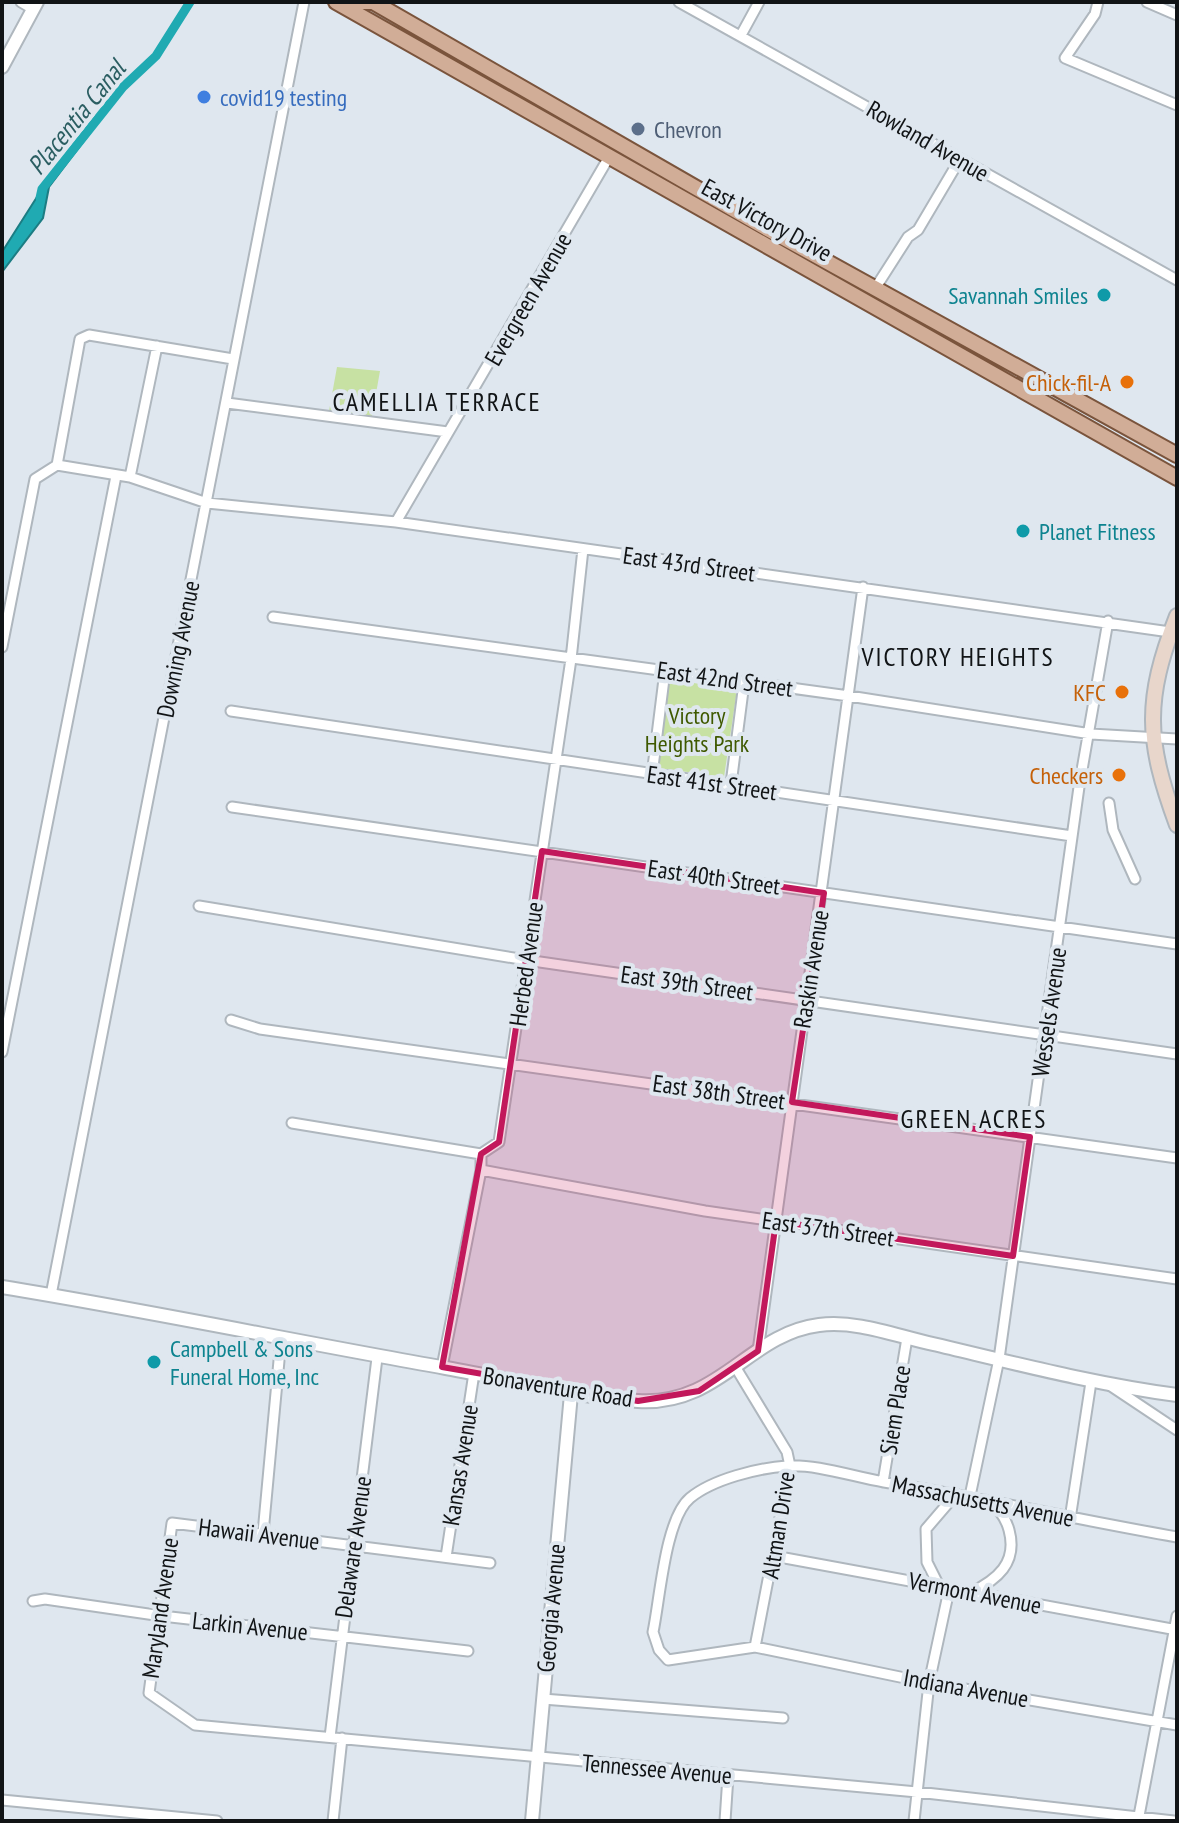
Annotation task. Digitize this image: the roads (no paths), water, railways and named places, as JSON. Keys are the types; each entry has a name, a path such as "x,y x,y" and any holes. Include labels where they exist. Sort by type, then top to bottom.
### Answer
{"main road":[{"name":"East Victory Drive","path":"336,2 609,157 760,234 876,287 1177,455"},
{"path":"356,2 373,2"},
{"name":"East Victory Drive","path":"373,2 543,100 760,234 1177,478"},
{"path":"534,115 543,100"},
{"path":"1177,616 1153,696 1152,738 1177,825"}],"street":[{"name":"Downing Avenue","path":"51,1295 304,2"},
{"name":"Rowland Avenue","path":"679,2 1177,280"},
{"path":"741,35 759,2"},
{"path":"1098,2 1095,14 1065,58 1177,105"},
{"path":"1147,2 1177,15"},
{"path":"2,67 30,4"},
{"name":"Evergreen Avenue","path":"396,522 609,157"},
{"path":"876,287 908,237 918,230 960,159"},
{"path":"2,647 35,479 57,465 80,339 89,335 233,359"},
{"path":"130,477 157,346"},
{"path":"227,403 448,432"},
{"name":"East 43rd Street","path":"57,465 130,477 207,503 396,522 1170,632"},
{"path":"2,1052 116,476"},
{"name":"Herbed Avenue","path":"481,1154 499,1142 513,1062 571,659 583,549"},
{"name":"Raskin Avenue","path":"758,1351 804,1000 824,893 863,587"},
{"name":"East 42nd Street","path":"273,617 849,696 1091,734 1177,739"},
{"name":"Wessels Avenue","path":"970,1496 999,1359 1072,836 1108,621"},
{"path":"652,775 665,671"},
{"path":"731,784 744,683"},
{"name":"East 41st Street","path":"231,711 1072,836"},
{"path":"1109,803 1113,830 1135,879"},
{"name":"East 40th Street","path":"232,807 1177,944"},
{"name":"East 39th Street","path":"199,906 526,960 1177,1054"},
{"name":"East 38th Street","path":"231,1020 260,1029 513,1062 1177,1158"},
{"path":"292,1123 481,1154 481,1170 442,1367"},
{"name":"East 37th Street","path":"481,1170 776,1221 1177,1279"},
{"name":"Bonaventure Road","path":"2,1287 377,1358 474,1373 571,1394 656,1401 699,1391 784,1335 821,1324 870,1328 1111,1386 1177,1430"},
{"name":"Siem Place","path":"883,1482 907,1338"},
{"path":"263,1533 281,1339"},
{"name":"Delaware Avenue","path":"330,1737 377,1358"},
{"name":"Altman Drive","path":"736,1368 787,1452 790,1466 755,1647"},
{"name":"Kansas Avenue","path":"446,1557 474,1373"},
{"path":"1070,1519 1091,1382"},
{"path":"1111,1386 1177,1395"},
{"name":"Georgia Avenue","path":"532,1821 571,1394"},
{"path":"755,1647 668,1660 659,1650 653,1632 669,1546 675,1520 688,1499 735,1478 790,1466"},
{"name":"Massachusetts Avenue","path":"790,1466 970,1496 1070,1519 1177,1537"},
{"path":"914,1821 929,1683 944,1588 927,1562 926,1529 956,1494"},
{"path":"970,1593 991,1583 1001,1573 1013,1546 1007,1524 998,1508 986,1501"},
{"name":"Hawaii Avenue","path":"172,1523 490,1563"},
{"name":"Maryland Avenue","path":"149,1693 162,1616 172,1523"},
{"name":"Vermont Avenue","path":"774,1556 1176,1630"},
{"name":"Larkin Avenue","path":"33,1601 45,1599 162,1616 468,1651"},
{"path":"1139,1818 1154,1721 1177,1616"},
{"name":"Indiana Avenue","path":"755,1647 929,1683 1177,1725"},
{"name":"Tennessee Avenue","path":"149,1693 195,1725 917,1792 1174,1821"},
{"path":"543,1699 783,1718"},
{"path":"333,1821 342,1738"},
{"path":"725,1821 728,1776"},
{"path":"2,1800 142,1818 217,1821"}],"water":[{"path":"103,116 49,187 43,218 2,272 2,252 42,189"}],"waterway":[{"name":"Placentia Canal","path":"40,198 42,189 123,87 156,56 190,2"}],"place":[{"name":"covid19 testing","path":"204,97"},
{"name":"Chevron","path":"638,129"},
{"name":"Savannah Smiles","path":"1104,295"},
{"name":"Chick-fil-A","path":"1127,382"},
{"name":"Planet Fitness","path":"1023,531"},
{"name":"KFC","path":"1122,692"},
{"name":"Checkers","path":"1119,775"},
{"name":"Campbell & Sons Funeral Home, Inc","path":"154,1362"}],"district":[{"name":"CAMELLIA TERRACE","path":"437,401"},
{"name":"VICTORY HEIGHTS","path":"958,656"},
{"name":"GREEN ACRES","path":"974,1118"}],"park label":[{"name":"Victory Heights Park","path":"697,729"}]}
